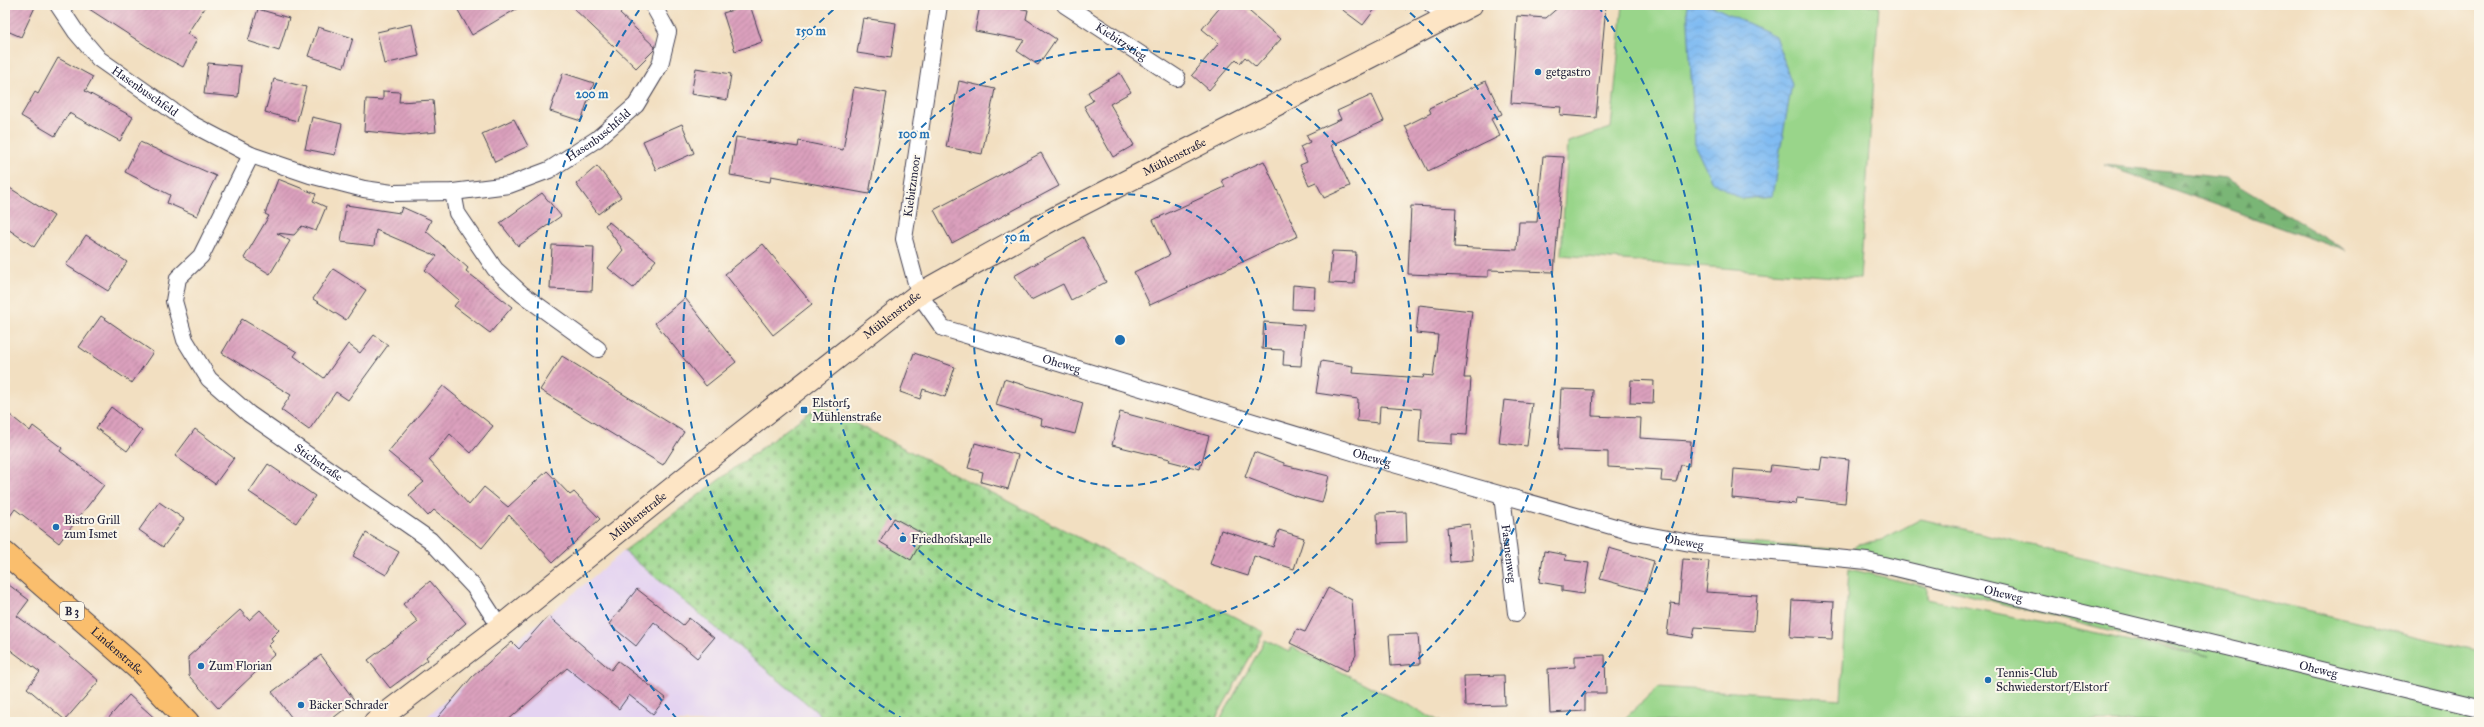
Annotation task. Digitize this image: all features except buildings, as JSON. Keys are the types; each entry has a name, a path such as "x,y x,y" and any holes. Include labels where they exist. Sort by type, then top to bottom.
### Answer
{"main road":[{"name":"Mühlenstraße","path":"375,722 500,627 730,442 919,294 1055,218 1440,11 1471,5"},
{"name":"Lindenstraße","path":"5,553 138,669 186,721"}],"street":[{"name":"Hasenbuschfeld","path":"58,5 76,32 99,59 190,123 251,155 364,189 392,193 453,192 509,185 549,170 597,139 636,105 660,65 668,32 653,5"},
{"name":"Kiebitzmoor","path":"919,294 904,239 938,5"},
{"name":"Kiebitzstieg","path":"1065,5 1177,78"},
{"name":"Stichstraße","path":"251,155 201,256 178,278 174,301 185,340 208,379 249,414 430,540 474,587 500,627"},
{"path":"453,192 457,213 495,269 522,294 598,349"},
{"name":"Oheweg","path":"919,294 943,328 1502,495 1673,541 1867,561 2479,708"},
{"name":"Fasanenweg","path":"1502,495 1516,613"}],"shaded area":[{"path":"624,551 829,722 420,722"}],"green space":[{"path":"1623,5 1879,5 1860,279 1561,255 1568,142 1611,128"},
{"path":"2104,165 2227,178 2346,251"},
{"path":"819,405 1264,632 1214,722 829,722 624,551"},
{"path":"1921,519 2479,651 2479,722 1621,722 1658,687 1841,699 1849,569 1927,587 1927,599 2209,657 1818,556 1702,540 1850,550 1859,544 1881,540"},
{"path":"1265,640 1289,652 1292,647 1441,722 1219,722"}],"water":[{"path":"1687,5 1710,5 1775,36 1792,84 1772,196 1742,199 1712,182 1695,146"}],"place":[{"name":"getgastro","path":"1538,72"},
{"name":"Elstorf, Mühlenstraße","path":"804,410"},
{"name":"Bistro Grill zum Ismet","path":"56,527"},
{"name":"Friedhofskapelle","path":"903,539"},
{"name":"Zum Florian","path":"201,666"},
{"name":"Tennis-Club Schwiederstorf/Elstorf","path":"1988,680"},
{"name":"Bäcker Schrader","path":"301,705"}]}
